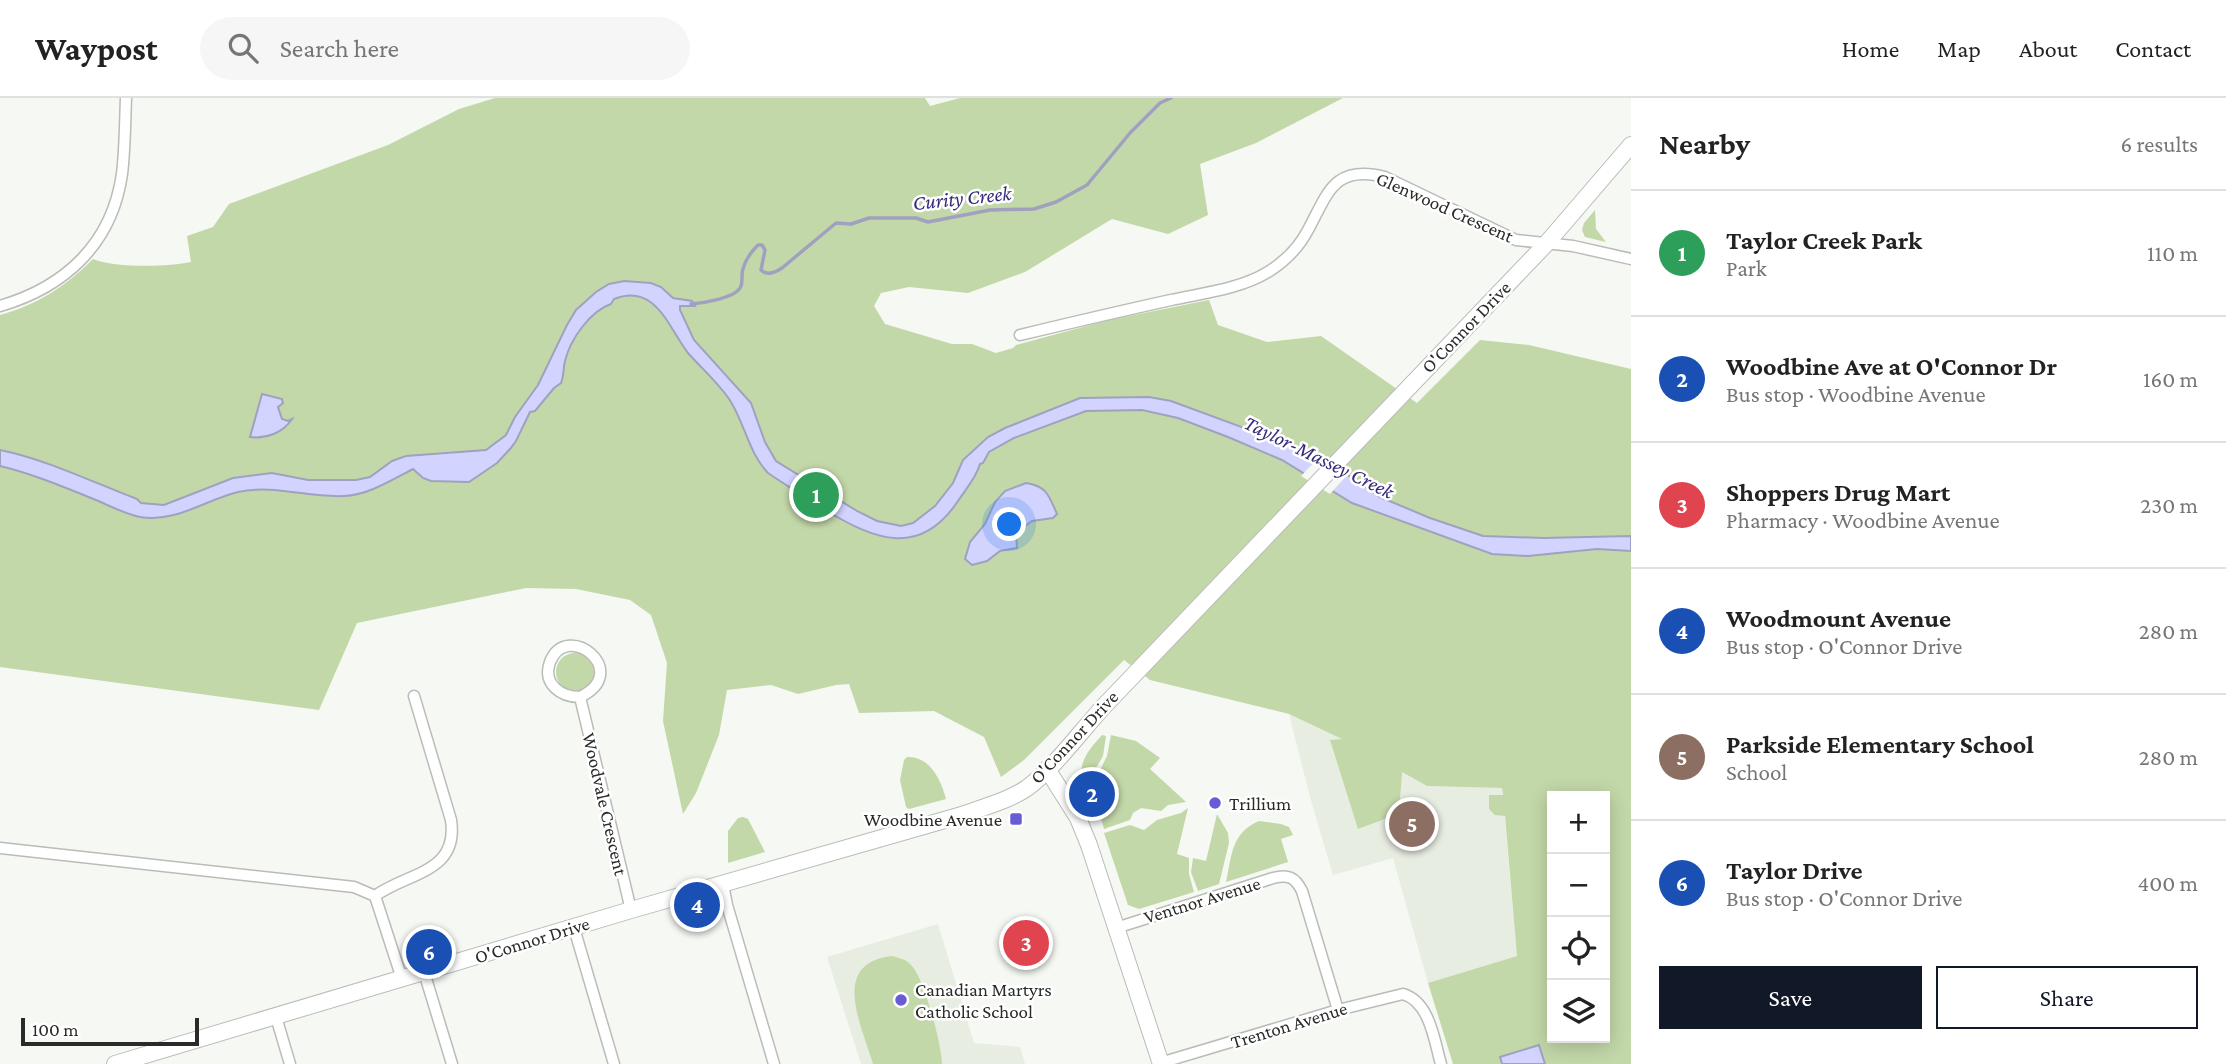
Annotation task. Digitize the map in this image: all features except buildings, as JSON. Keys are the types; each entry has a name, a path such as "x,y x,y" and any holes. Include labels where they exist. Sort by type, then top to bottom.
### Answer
{"main road":[{"name":"O'Connor Drive","path":"122,1063 631,910 962,815 1006,799 1026,788 1546,244 1631,145"},
{"path":"1047,769 1078,818 1089,845 1161,1064"}],"street":[{"path":"0,306 37,292 64,277 101,235 113,210 121,176 126,98"},
{"name":"Glenwood Crescent","path":"1020,335 1231,287 1266,274 1282,263 1308,232 1328,191 1341,179 1351,175 1371,174 1385,177 1516,240 1573,246 1631,260"},
{"path":"563,648 584,648 593,654 599,663 597,684 590,692 580,697 559,693 552,685 550,664 555,654 563,648"},
{"path":"375,895 388,886 439,863 450,846 451,820 414,696"},
{"name":"Woodvale Crescent","path":"580,697 631,910"},
{"path":"0,848 340,885 375,895"},
{"name":"Ventnor Avenue","path":"1116,928 1247,886 1290,876 1297,881 1302,891 1338,1010"},
{"path":"723,884 774,1064"},
{"path":"375,895 402,979"},
{"path":"574,928 614,1064"},
{"path":"424,972 452,1064"},
{"name":"Trenton Avenue","path":"1161,1064 1338,1010 1403,994 1418,1002 1425,1012 1441,1064"},
{"path":"276,1017 289,1064"}],"shaded area":[{"path":"1289,714 1345,740 1427,786 1502,788 1517,956 1428,983 1393,858 1333,875"},
{"name":"Canadian Martyrs Catholic School","path":"938,924 974,1043 1020,1047 1025,1064 861,1064 827,957"}],"green space":[{"path":"495,98 925,98 930,106 960,98 1343,98 1256,143 1200,164 1208,215 1168,234 1112,219 1025,272 968,293 909,287 881,293 874,306 885,324 952,344 972,344 996,353 1109,320 1209,300 1218,325 1267,342 1321,336 1417,403 1480,340 1529,345 1631,369 1631,1064 1453,1064 1428,983 1517,956 1505,816 1495,815 1489,809 1489,795 1503,795 1502,788 1427,786 1402,772 1400,798 1395,812 1383,820 1358,829 1330,740 1342,739 1289,714 1150,680 1124,660 1024,760 1001,777 984,737 934,711 859,713 849,684 798,694 771,685 727,690 719,735 696,793 683,814 663,721 667,663 651,615 630,600 576,589 526,588 357,623 319,710 0,667 0,315 26,306 50,293 93,259 141,266 191,262 187,236 213,227 229,204 388,145 459,109"},
{"path":"1595,210 1596,229 1606,242 1585,237 1582,230 1584,223"},
{"path":"575,653 588,659 594,672 588,685 575,691 562,685 556,672 562,659"},
{"path":"1102,735 1106,736 1103,756 1091,777 1086,778 1082,776 1082,764"},
{"path":"1111,735 1136,741 1160,758 1150,769 1186,802 1168,805 1161,811 1141,808 1133,813 1130,820 1104,829 1092,786 1107,756"},
{"path":"907,757 922,760 933,770 946,799 909,809 906,807 900,780"},
{"path":"1188,808 1177,854 1189,858 1189,874 1194,892 1139,909 1128,905 1104,833 1130,825 1144,830 1157,820 1181,813"},
{"path":"1217,814 1228,833 1229,843 1219,884 1198,891 1191,872 1193,858 1206,861"},
{"path":"738,818 748,819 765,852 728,863 728,831"},
{"path":"1259,821 1289,827 1293,835 1281,839 1288,862 1226,882 1238,838"},
{"path":"892,956 909,963 916,972 936,1028 942,1064 873,1064 858,1015 855,983 861,970 873,961"}],"water":[{"name":"Taylor-Massey Creek","path":"624,281 651,283 661,287 673,298 692,301 695,306 680,306 680,310 694,340 751,403 765,442 776,461 877,521 901,526 913,523 935,506 953,483 963,460 988,437 1005,428 1080,398 1149,397 1171,401 1320,456 1380,497 1483,536 1631,536 1631,551 1597,549 1528,556 1492,554 1352,503 1282,460 1228,437 1178,418 1142,410 1086,411 1014,438 989,452 958,501 943,519 928,531 913,537 880,536 862,530 827,511 768,473 756,457 736,411 722,389 688,353 651,302 628,295 614,299 589,320 576,336 568,353 561,383 535,411 530,412 516,441 497,463 469,482 431,481 413,469 380,486 353,495 251,490 238,492 178,514 153,518 129,514 48,481 0,466 0,450 53,465 141,503 164,505 233,478 272,473 308,480 356,480 370,477 392,461 406,456 486,450 506,435 515,417 538,385 576,310 609,284"},
{"path":"262,394 282,399 283,403 278,407 282,419 292,419 274,434 250,437"},
{"path":"1026,483 1043,489 1057,514 1053,518 1032,521 1016,533 1017,548 1000,551 987,561 972,565 965,559 970,542 985,524 995,502 1005,491"},
{"path":"1539,1045 1545,1064 1502,1064 1500,1057"}],"pier":[{"path":"1322,454 1350,472 1330,494 1301,476"}],"waterway":[{"name":"Curity Creek","path":"691,304 719,299 738,290 742,284 745,263 758,245 762,245 765,250 761,270 766,273 774,272 836,223 851,224 869,218 916,218 928,222 990,210 1034,209 1056,202 1087,185 1130,133 1160,103 1171,98"}],"place":[{"name":"Taylor Creek Park","path":"816,495"},
{"name":"Woodbine Ave at O'Connor Dr","path":"1092,794"},
{"name":"Trillium","path":"1215,803"},
{"name":"Woodbine Avenue","path":"1016,819"},
{"name":"Parkside Elementary School","path":"1412,824"},
{"name":"Woodmount Avenue","path":"697,905"},
{"name":"Shoppers Drug Mart","path":"1026,943"},
{"name":"Taylor Drive","path":"429,952"},
{"name":"Canadian Martyrs Catholic School","path":"901,1000"}]}
